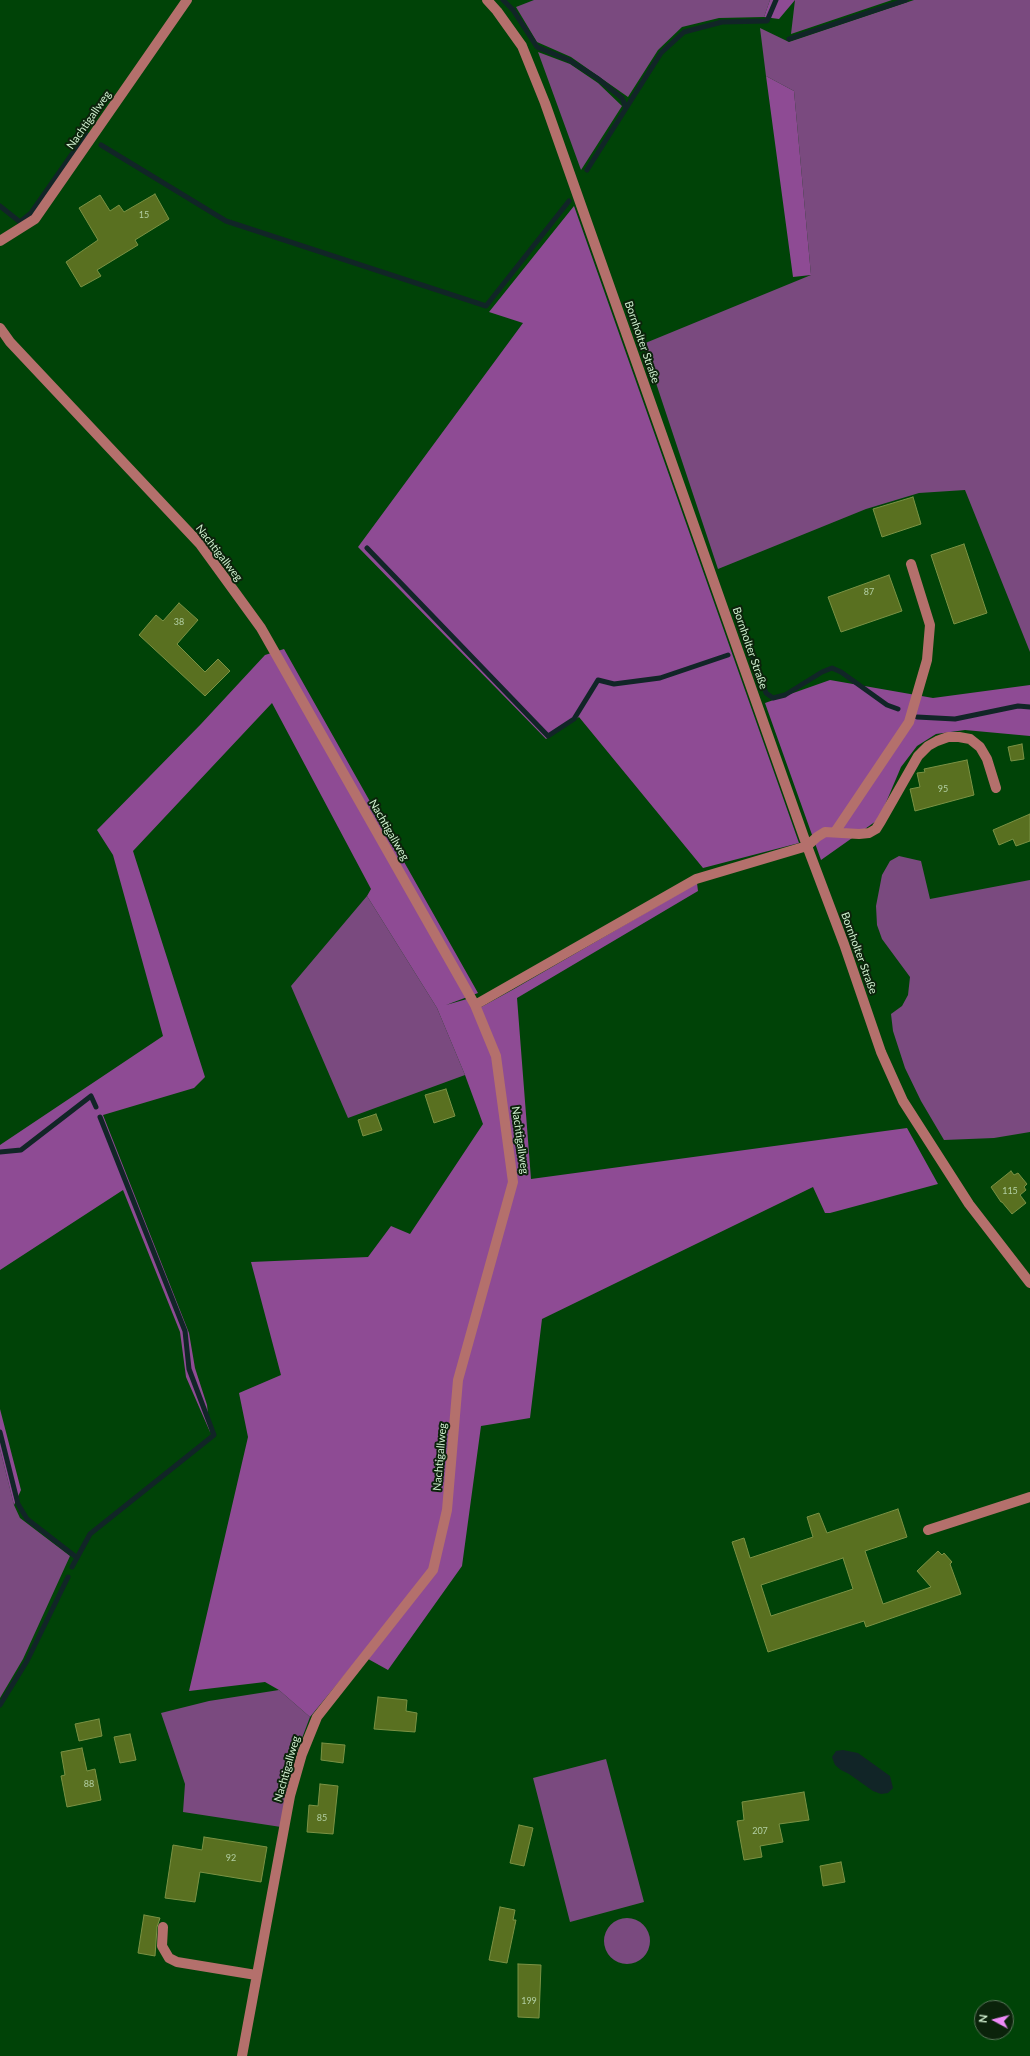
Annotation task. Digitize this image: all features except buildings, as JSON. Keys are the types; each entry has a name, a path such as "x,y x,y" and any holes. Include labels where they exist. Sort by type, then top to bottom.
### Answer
{"street":[{"name":"Nachtigallweg","path":"0,241 35,219 187,0"},
{"name":"Bornholter Straße","path":"487,0 497,11 522,46 545,103 807,846 844,944 882,1052 902,1101 969,1204 1030,1283"},
{"name":"Nachtigallweg","path":"0,328 10,342 200,544 260,628 475,1004 496,1056 513,1182 458,1380 447,1510 433,1570 317,1717 302,1754 290,1796 242,2056"},
{"path":"835,832 908,722 927,660 930,625 911,564"},
{"path":"475,1004 696,879 807,846 825,832 859,834 869,833 876,829 918,756 928,746 948,737 970,739 980,747 987,759 996,788"},
{"path":"928,1530 1030,1497"},
{"path":"163,1927 162,1946 169,1958 177,1962 256,1975"}],"shaded area":[{"path":"534,0 770,0 764,17 719,18 682,27 658,50 628,97 571,57 537,42 516,7"},
{"path":"770,0 795,0 779,19 764,17"},
{"path":"795,0 892,0 791,34"},
{"path":"914,0 1030,0 1030,652 965,490 919,493 866,509 718,569 643,344 811,275 794,91 766,76 760,28 789,42"},
{"path":"538,52 570,64 598,83 622,106 581,170"},
{"path":"766,76 794,91 811,275 793,277"},
{"path":"574,206 799,843 703,868 579,717 546,739 358,547 523,323 489,312"},
{"path":"284,649 478,993 446,1005 467,999 474,1011 697,883 698,891 517,998 531,1179 907,1128 938,1184 830,1213 825,1213 813,1187 542,1319 530,1418 481,1426 462,1566 388,1670 361,1655 310,1717 279,1690 265,1682 189,1691 248,1437 239,1393 281,1375 251,1262 368,1257 391,1226 410,1234 483,1124 465,1075 437,1008 367,896 371,889 272,703 133,851 205,1077 194,1088 103,1115 189,1333 195,1368 207,1405 210,1432 186,1377 180,1332 123,1190 0,1270 0,1145 163,1036 113,855 97,830 201,724 265,655"},
{"path":"830,680 933,698 1030,685 1030,736 965,730 936,734 917,746 901,767 879,819 821,860 765,703"},
{"path":"899,856 921,861 930,899 1030,880 1030,1132 994,1138 944,1140 921,1101 905,1068 893,1031 891,1014 902,1006 908,995 910,977 882,939 877,925 876,906 882,875 890,861"},
{"path":"367,896 437,1008 465,1075 348,1118 291,986"},
{"path":"0,1409 21,1490 14,1505 0,1449"},
{"path":"0,1449 14,1505 20,1518 70,1556 23,1659 0,1698"},
{"path":"279,1690 310,1717 293,1762 281,1827 183,1812 185,1784 161,1713 209,1701"},
{"path":"606,1759 644,1902 570,1922 533,1778"},
{"path":"627,1918 640,1922 646,1928 650,1941 646,1954 640,1960 627,1964 614,1960 608,1954 604,1941 608,1928 614,1922"}],"water":[{"path":"843,1750 858,1753 890,1776 893,1788 888,1793 881,1794 873,1791 841,1770 835,1765 832,1757 836,1751"}],"waterway":[{"path":"503,0 513,10 537,47 569,60 597,78 622,98 626,108"},
{"path":"587,170 661,53 684,32 722,22 767,21 776,0"},
{"path":"789,39 906,0"},
{"path":"0,206 20,222 31,213 86,134"},
{"path":"101,145 226,221 486,306 569,201"},
{"path":"367,548 548,736 574,719 598,680 614,684 660,678 728,655"},
{"path":"750,648 766,693 773,698 785,695 822,672 832,668 841,672 887,705 898,709"},
{"path":"917,717 955,719 1018,706 1030,707"},
{"path":"0,1152 21,1150 91,1096 96,1107"},
{"path":"72,1567 90,1534 214,1435 189,1369 185,1331 100,1117"},
{"path":"0,1432 18,1504 27,1519 76,1557"},
{"path":"0,1705 27,1661 68,1577"}]}
